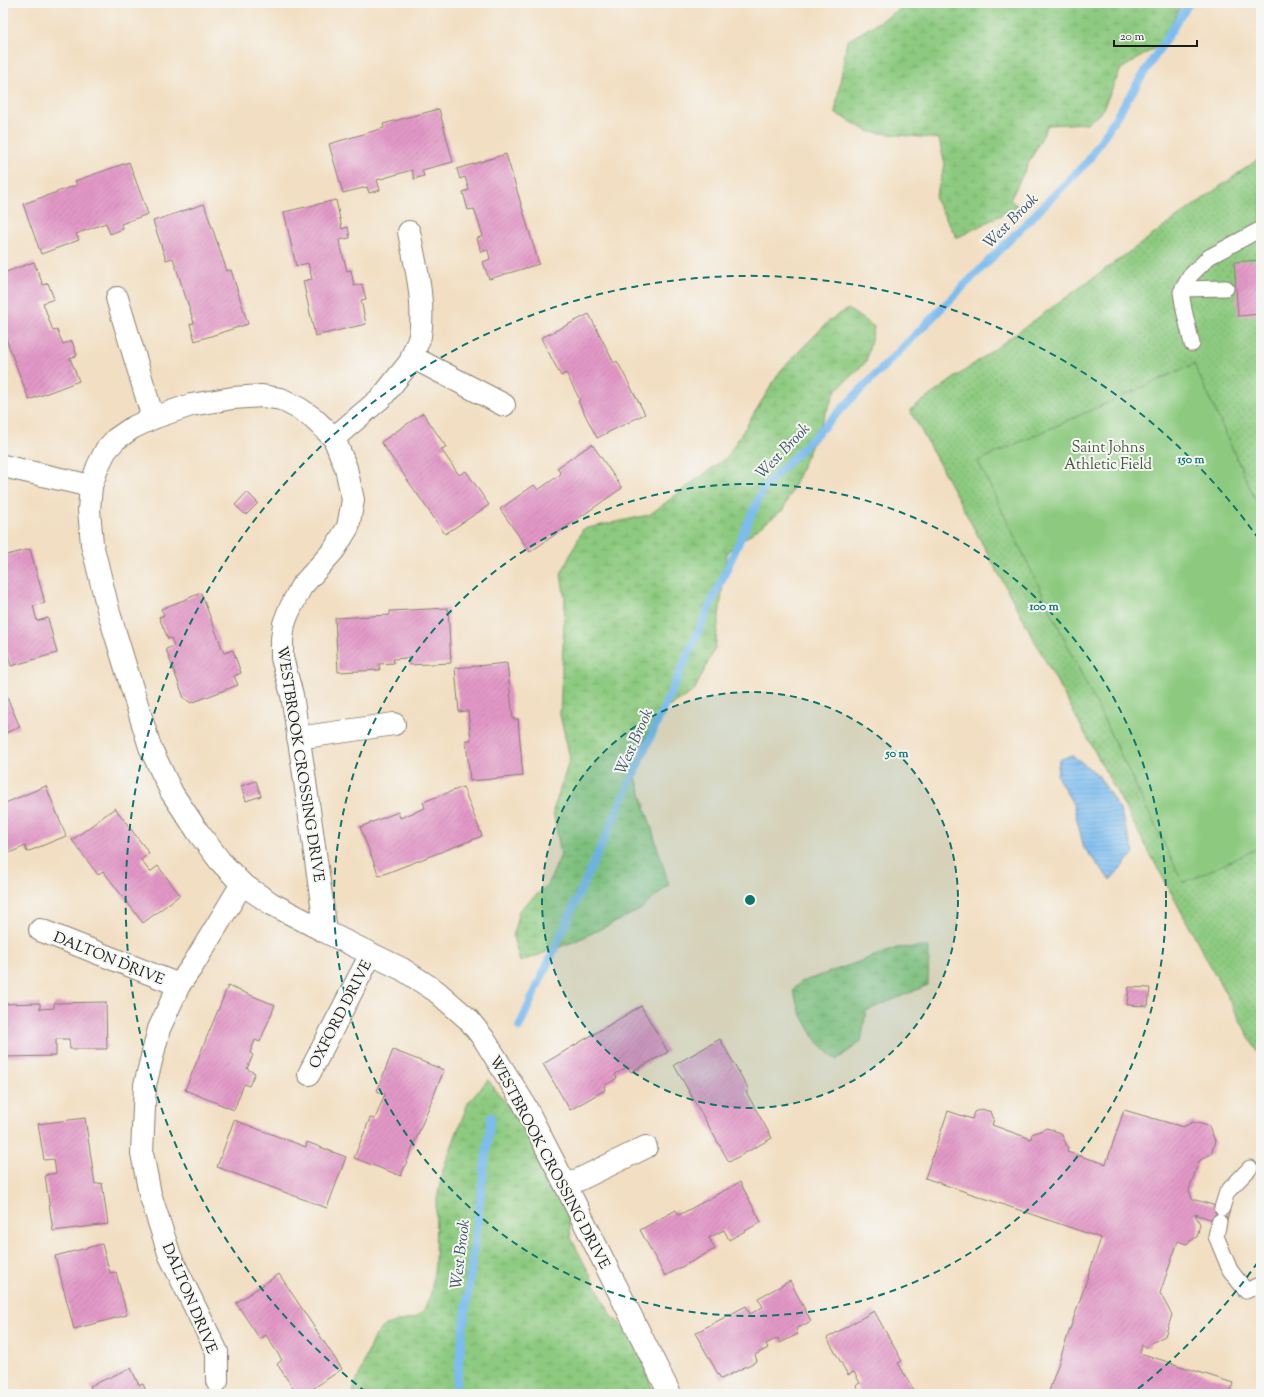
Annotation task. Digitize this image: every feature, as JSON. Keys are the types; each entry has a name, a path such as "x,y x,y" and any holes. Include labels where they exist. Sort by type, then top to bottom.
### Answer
{"street":[{"path":"334,438 382,397 410,362 419,338 421,315 420,285 409,232"},
{"path":"117,298 152,418"},
{"path":"412,357 504,405"},
{"name":"WESTBROOK CROSSING DRIVE","path":"326,932 304,767 292,695 282,658 282,639 284,624 288,613 301,587 334,550 348,527 353,500 346,468 334,438 313,418 281,399 262,396 233,398 191,405 152,418 132,428 116,439 106,450 91,486 88,510 92,544 109,613 150,747 172,793 198,832 220,861 242,884 272,904 326,932 402,969 436,991 468,1019 484,1038 522,1102 566,1186 670,1394"},
{"path":"3,466 91,486"},
{"path":"298,738 394,724"},
{"name":"DALTON DRIVE","path":"217,1381 217,1352 170,1256 150,1194 142,1153 145,1085 159,1029 179,985 193,965 242,884"},
{"name":"DALTON DRIVE","path":"40,930 179,985"},
{"name":"OXFORD DRIVE","path":"309,1074 371,954"},
{"path":"566,1186 646,1147"}],"lane":[{"path":"1192,344 1181,292 1190,276 1209,257 1261,229"},
{"path":"1183,289 1226,288"},
{"path":"1250,1168 1227,1192 1216,1236 1230,1270 1246,1291 1261,1284"}],"green space":[{"path":"908,3 1182,3 1161,44 1121,69 1101,113 1087,123 1048,125 1010,200 1018,206 957,238 935,199 945,165 939,139 870,132 835,113 847,41"},
{"name":"Saint Johns Athletic Field","path":"1261,157 1261,1059 910,410"},
{"path":"848,309 874,327 866,362 836,390 783,510 727,552 715,648 694,691 662,711 631,761 669,885 640,910 578,940 520,962 513,937 519,910 548,885 561,854 553,811 570,758 560,715 565,599 561,574 583,529 649,515 727,457 781,370 830,320"},
{"path":"1194,364 1261,512 1261,847 1183,883 978,461"},
{"path":"929,947 928,985 866,1011 861,1042 836,1060 815,1039 800,1012 793,991 800,982 897,948"},
{"path":"488,1080 547,1156 566,1198 571,1238 611,1315 636,1341 654,1394 352,1394 373,1339 385,1325 414,1318 423,1312 431,1293 435,1265 436,1205 443,1169 468,1103"}],"water":[{"path":"1072,755 1098,775 1120,810 1134,853 1110,880 1084,848 1073,804 1057,776 1059,760"}],"building":[{"path":"439,109 453,162 422,170 424,176 414,179 412,170 377,180 380,190 369,193 367,187 343,193 329,144 384,128 383,124"},
{"path":"506,154 539,264 489,279 483,262 490,259 488,250 481,252 477,238 483,236 474,209 468,210 463,192 469,190 465,177 460,179 457,169"},
{"path":"129,162 148,214 121,224 123,229 110,234 106,223 92,228 76,234 79,240 41,254 23,204 77,185 75,181"},
{"path":"336,200 342,229 348,227 350,238 339,240 347,271 351,270 354,286 362,284 366,299 361,300 366,324 315,336 303,281 312,279 308,263 296,266 284,212"},
{"path":"204,204 227,271 231,270 248,324 195,341 190,324 194,323 173,258 166,260 153,221"},
{"path":"1261,260 1261,314 1238,316 1234,262"},
{"path":"34,262 43,285 48,283 54,299 43,303 53,331 57,330 63,344 72,341 77,356 70,358 79,381 29,400 3,331 3,273"},
{"path":"589,314 614,363 617,361 645,414 597,438 578,401 580,400 566,373 561,376 541,338"},
{"path":"423,413 446,447 441,449 459,475 466,471 489,505 445,534 381,442"},
{"path":"592,444 622,488 530,552 500,509 534,485 538,490 561,474 557,468"},
{"path":"247,492 258,503 246,515 235,505"},
{"path":"30,549 45,603 33,606 37,621 48,618 57,653 11,666 3,636 3,556"},
{"path":"201,593 224,653 233,650 241,673 234,676 238,685 191,703 184,698 166,649 174,646 171,638 168,639 159,617 164,615 161,609"},
{"path":"448,608 451,663 409,665 409,658 393,659 394,663 379,664 380,670 338,672 335,618 390,615 390,611"},
{"path":"507,663 513,719 518,719 523,776 470,781 466,740 471,740 468,711 459,712 455,668"},
{"path":"3,688 20,727 3,734"},
{"path":"256,781 261,796 246,801 241,786"},
{"path":"46,786 66,836 27,852 25,846 3,856 3,804"},
{"path":"463,787 482,836 379,876 360,827 398,812 400,818 425,808 423,802"},
{"path":"115,808 149,853 141,860 150,872 158,866 180,895 143,923 103,871 98,875 72,840"},
{"path":"228,986 275,1005 260,1042 255,1040 250,1053 253,1055 247,1069 255,1073 249,1086 244,1084 234,1110 185,1090"},
{"path":"1129,987 1150,988 1148,1006 1127,1005"},
{"path":"106,1002 107,1049 70,1049 69,1039 56,1039 56,1056 3,1057 3,1004 40,1003 40,1009 54,1008 54,1003"},
{"path":"641,1006 668,1052 631,1072 628,1067 615,1074 617,1078 604,1086 605,1090 570,1110 543,1064"},
{"path":"720,1039 749,1090 746,1092 772,1138 729,1162 674,1065"},
{"path":"393,1050 444,1070 401,1176 354,1158 370,1118 375,1119 385,1094 377,1091"},
{"path":"982,1109 991,1112 994,1119 992,1125 1031,1139 1032,1134 1047,1128 1061,1133 1068,1148 1067,1152 1106,1164 1124,1110 1183,1127 1193,1122 1209,1126 1215,1141 1211,1154 1199,1161 1189,1190 1192,1199 1230,1210 1226,1224 1195,1214 1200,1224 1197,1237 1186,1244 1178,1241 1160,1293 1172,1315 1165,1336 1151,1343 1148,1347 1144,1347 1142,1345 1140,1353 1233,1383 1230,1394 1048,1394 1101,1238 925,1178 948,1111 972,1119 974,1112"},
{"path":"85,1118 95,1184 102,1183 108,1224 53,1231 45,1175 56,1173 54,1159 44,1160 38,1124"},
{"path":"234,1120 306,1147 307,1142 346,1157 327,1208 217,1167"},
{"path":"740,1182 761,1222 729,1240 724,1230 709,1238 715,1249 665,1276 640,1230 676,1210 679,1215"},
{"path":"102,1244 110,1273 116,1272 127,1315 74,1329 55,1256"},
{"path":"279,1274 342,1369 305,1394 297,1394 277,1364 282,1360 266,1335 260,1339 236,1303"},
{"path":"790,1281 811,1321 796,1329 798,1334 780,1343 778,1338 766,1344 768,1348 755,1355 757,1361 721,1379 695,1333 746,1306 750,1314 763,1307 758,1298"},
{"path":"874,1311 902,1361 898,1363 916,1394 860,1394 856,1385 860,1383 854,1372 848,1375 827,1338"},
{"path":"131,1368 139,1385 143,1384 147,1394 94,1394 90,1386"}],"waterway":[{"name":"West Brook","path":"519,1027 764,487 1088,161 1189,3"},
{"name":"West Brook","path":"455,1394 491,1117"}]}
